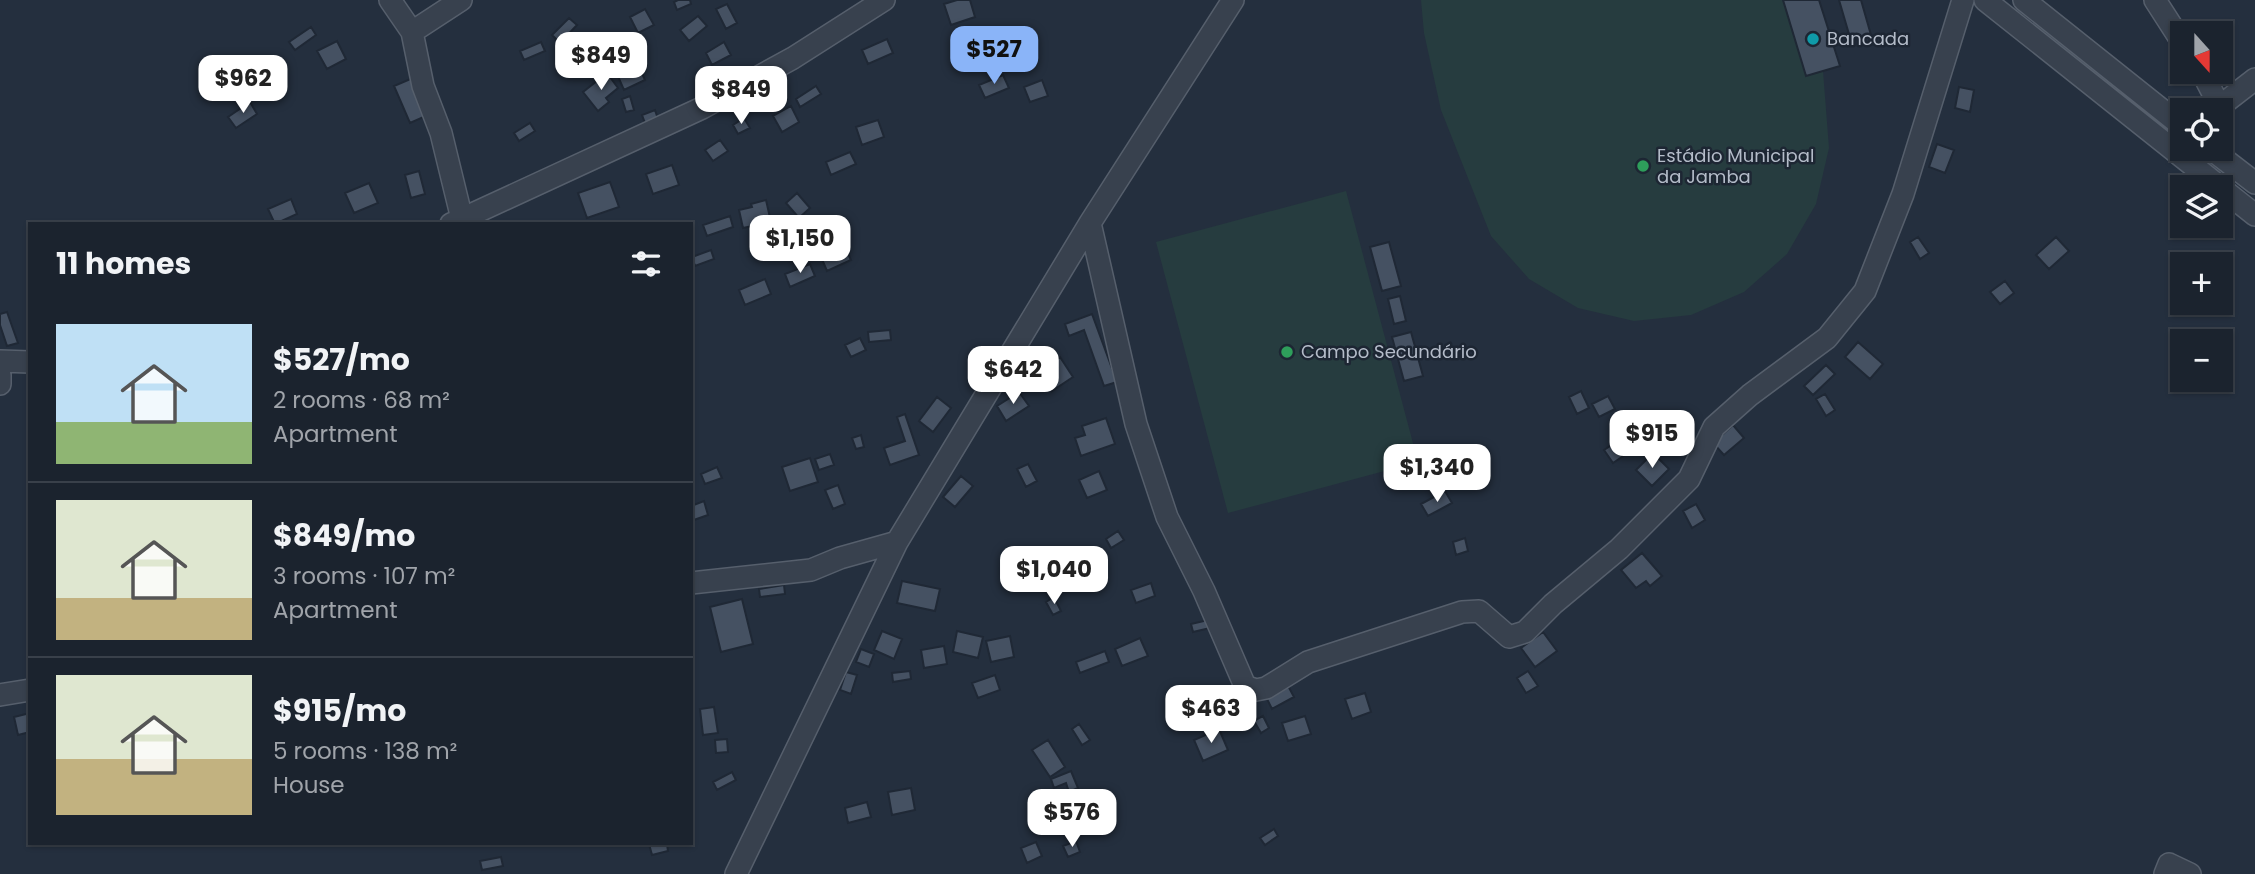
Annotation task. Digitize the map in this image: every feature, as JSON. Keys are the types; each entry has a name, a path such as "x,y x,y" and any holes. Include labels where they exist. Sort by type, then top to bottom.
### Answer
{"street":[{"path":"390,0 412,32 423,86 441,133 457,222 702,108 793,58 884,0"},
{"path":"412,32 461,0"},
{"path":"736,874 897,542 1090,223 1233,0"},
{"path":"1090,223 1136,424 1167,517 1204,591 1245,686 1256,690 1266,688 1308,662 1462,612 1479,611 1509,636 1515,637 1525,632 1553,604 1619,549 1689,479 1714,427 1750,394 1827,338 1865,290 1903,194 1963,0"},
{"path":"1985,0 2205,175"},
{"path":"2024,0 2170,116"},
{"path":"2155,0 2170,23"},
{"path":"2231,98 2255,79"},
{"path":"2227,161 2255,183"},
{"path":"2233,197 2255,215"},
{"path":"0,361 28,362"},
{"path":"0,375 0,384"},
{"path":"693,583 811,570 840,558 897,542"},
{"path":"0,695 28,690"},
{"path":"2165,874 2169,864 2190,874"}],"green space":[{"name":"Estádio Municipal da Jamba","path":"1421,0 1819,0 1840,66 1823,71 1829,148 1816,204 1787,254 1744,292 1691,315 1634,321 1578,308 1529,279 1491,236 1441,110 1424,33"},
{"name":"Campo Secundário","path":"1346,191 1418,462 1228,513 1156,242"}],"building":[{"path":"690,0 691,4 677,10 674,2"},
{"path":"970,0 975,17 951,25 944,4"},
{"name":"Bancada","path":"1783,0 1819,0 1840,66 1806,76"},
{"path":"1839,0 1861,0 1871,35 1851,41"},
{"path":"727,4 737,23 726,29 716,9"},
{"path":"645,9 654,25 638,33 630,17"},
{"path":"698,16 707,26 689,41 680,30"},
{"path":"569,18 577,25 560,43 552,35"},
{"path":"311,27 316,35 295,50 289,42"},
{"path":"887,39 893,53 868,64 862,50"},
{"path":"337,41 346,59 327,69 317,51"},
{"path":"541,42 545,51 524,60 520,51"},
{"path":"724,42 731,55 712,65 706,53"},
{"path":"637,62 645,80 624,90 616,72"},
{"path":"607,73 618,88 606,98 609,102 598,111 583,92"},
{"path":"1003,75 1009,88 985,98 979,85"},
{"path":"415,77 426,116 410,123 394,86"},
{"path":"1042,80 1048,96 1030,102 1024,87"},
{"path":"816,86 821,94 800,107 796,99"},
{"path":"1959,87 1974,90 1970,112 1955,108"},
{"path":"630,96 634,110 626,112 622,99"},
{"path":"250,102 257,114 236,128 228,117"},
{"path":"791,106 799,122 782,132 773,116"},
{"path":"655,110 658,119 645,123 642,115"},
{"path":"744,118 750,128 738,134 733,125"},
{"path":"878,120 884,137 862,145 856,127"},
{"path":"530,123 535,131 519,141 514,133"},
{"path":"720,140 728,151 713,161 705,150"},
{"path":"1937,144 1954,150 1945,173 1929,167"},
{"path":"850,152 856,164 831,175 826,162"},
{"path":"672,165 679,185 653,194 646,174"},
{"path":"419,171 425,194 411,198 405,175"},
{"path":"610,182 619,207 587,218 578,193"},
{"path":"369,183 378,203 354,213 345,193"},
{"path":"797,193 810,208 799,218 786,203"},
{"path":"291,199 297,214 274,222 268,209"},
{"path":"766,200 771,222 743,228 739,210"},
{"path":"730,216 733,227 707,236 703,225"},
{"path":"809,234 814,248 789,257 784,243"},
{"path":"1918,237 1929,253 1920,259 1910,242"},
{"path":"2056,237 2069,251 2049,269 2036,255"},
{"path":"1389,242 1401,286 1382,291 1370,247"},
{"path":"845,247 851,260 827,271 821,257"},
{"path":"711,250 714,259 695,266 693,257"},
{"path":"810,264 815,276 790,287 785,274"},
{"path":"765,279 771,294 745,305 739,290"},
{"path":"2005,281 2014,293 2000,304 1990,292"},
{"path":"1400,296 1406,321 1394,324 1388,299"},
{"path":"7,312 18,343 7,346 0,325 0,314"},
{"path":"1092,314 1117,382 1104,386 1084,330 1069,336 1065,324"},
{"path":"890,330 891,340 869,342 868,332"},
{"path":"1411,332 1423,376 1404,381 1392,337"},
{"path":"860,338 866,350 851,357 845,345"},
{"path":"1858,342 1883,364 1870,379 1845,357"},
{"path":"1060,357 1073,377 1052,391 1039,370"},
{"path":"1826,365 1835,374 1813,395 1804,386"},
{"path":"1581,391 1589,408 1577,414 1569,397"},
{"path":"1019,392 1029,406 1006,421 997,406"},
{"path":"1825,394 1835,410 1826,416 1816,399"},
{"path":"1608,396 1615,409 1599,417 1592,404"},
{"path":"937,397 951,408 933,432 919,421"},
{"path":"905,414 919,455 890,465 884,448 905,441 897,417"},
{"path":"1106,418 1115,444 1081,456 1075,438 1085,435 1082,426"},
{"path":"1733,425 1744,438 1724,455 1713,443"},
{"path":"861,435 864,447 856,449 852,438"},
{"path":"1621,439 1629,452 1613,463 1604,450"},
{"path":"1653,453 1669,469 1652,486 1636,470"},
{"path":"830,454 834,465 819,470 815,459"},
{"path":"810,458 818,482 790,491 782,467"},
{"path":"1028,464 1037,481 1026,487 1017,469"},
{"path":"717,467 722,478 705,484 701,474"},
{"path":"1099,471 1107,490 1087,498 1079,480"},
{"path":"961,476 973,486 955,507 943,497"},
{"path":"838,485 845,504 833,509 825,490"},
{"path":"1445,491 1452,503 1428,516 1421,504"},
{"path":"704,501 708,515 693,520 693,505"},
{"path":"1696,504 1705,520 1692,528 1683,511"},
{"path":"1118,531 1124,540 1111,548 1106,539"},
{"path":"1465,538 1468,551 1456,555 1453,542"},
{"path":"1642,553 1662,576 1650,586 1646,581 1636,588 1621,570"},
{"path":"902,581 940,589 935,611 897,603"},
{"path":"1151,583 1155,596 1136,603 1131,590"},
{"path":"784,585 785,594 760,597 759,589"},
{"path":"1054,597 1061,611 1053,615 1046,602"},
{"path":"742,599 753,644 721,652 710,607"},
{"path":"1208,620 1210,628 1193,632 1191,624"},
{"path":"882,631 902,639 894,659 874,650"},
{"path":"957,631 983,637 978,658 953,652"},
{"path":"1543,632 1557,651 1535,667 1521,648"},
{"path":"1010,636 1014,657 991,662 986,641"},
{"path":"1140,638 1148,656 1122,666 1115,649"},
{"path":"944,646 947,664 924,668 921,650"},
{"path":"861,649 874,654 869,667 856,662"},
{"path":"1105,651 1109,662 1080,673 1076,662"},
{"path":"910,671 911,679 893,682 892,673"},
{"path":"1528,671 1538,686 1526,693 1517,678"},
{"path":"846,672 857,675 851,694 840,690"},
{"path":"995,675 1000,690 978,698 972,683"},
{"path":"1286,682 1294,697 1272,709 1264,693"},
{"path":"1365,693 1371,712 1352,719 1345,699"},
{"path":"714,707 718,733 703,735 700,709"},
{"path":"28,714 28,732 18,735 14,717"},
{"path":"1263,716 1269,728 1261,733 1254,721"},
{"path":"1305,716 1311,734 1288,741 1282,723"},
{"path":"1079,724 1090,740 1082,745 1072,729"},
{"path":"1219,729 1228,750 1203,761 1194,740"},
{"path":"727,739 728,752 716,753 715,740"},
{"path":"1048,740 1065,767 1050,777 1032,750"},
{"path":"1071,771 1078,788 1069,792 1066,783 1054,788 1051,779"},
{"path":"732,772 736,780 717,790 713,782"},
{"path":"911,788 915,810 892,815 888,792"},
{"path":"867,802 871,817 848,823 845,808"},
{"path":"1274,829 1278,836 1265,845 1260,838"},
{"path":"1076,841 1080,852 1068,857 1063,846"},
{"path":"1036,842 1042,856 1027,863 1021,848"},
{"path":"649,845 667,845 668,851 652,855"},
{"path":"501,857 503,866 482,870 480,861"}],"place":[{"name":"Bancada","path":"1813,39"},
{"name":"Estádio Municipal da Jamba","path":"1643,166"},
{"name":"Campo Secundário","path":"1287,352"}]}
